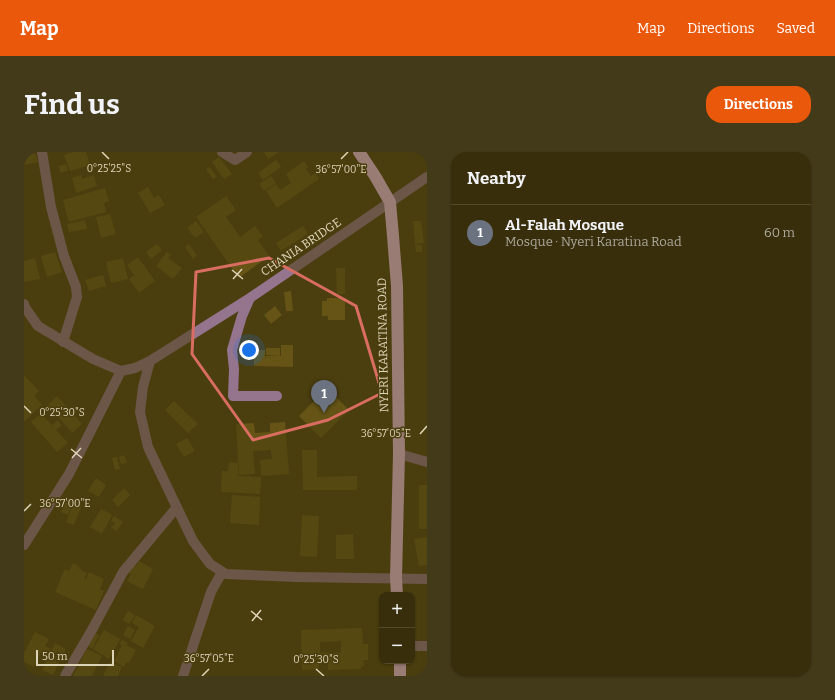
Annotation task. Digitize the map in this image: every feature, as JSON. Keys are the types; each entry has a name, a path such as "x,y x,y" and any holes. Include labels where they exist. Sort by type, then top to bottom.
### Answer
{"highway":[{"name":"NYERI KARATINA ROAD","path":"359,152 390,202 397,286 399,454 397,592"},
{"path":"400,664 400,676"}],"street":[{"path":"42,152 51,207 64,256 76,287 76,297 63,342"},
{"path":"222,152 235,160 247,152"},
{"name":"CHANIA BRIDGE","path":"121,371 135,368 150,361 250,298 427,177"},
{"path":"250,298 242,316 232,350 234,369 233,396 277,396"},
{"path":"24,304 38,326 93,359 121,371 69,474 24,545"},
{"path":"150,361 143,387 140,412 148,447 193,541 210,564 226,574 427,579"},
{"path":"399,454 427,462"},
{"path":"65,676 123,572 177,507"},
{"path":"183,676 211,592 222,572"},
{"path":"415,646 427,646"}],"highlighted area":[{"path":"269,258 356,306 382,393 328,420 253,440 192,354 196,272"}],"building":[{"path":"24,152 35,152 38,162 24,165"},
{"path":"73,152 86,152 90,165 70,171 64,155"},
{"path":"264,152 279,152 268,159"},
{"path":"219,157 232,174 224,179 212,162"},
{"path":"276,160 281,167 263,180 258,173"},
{"path":"304,161 308,167 306,169 311,176 315,173 319,179 277,208 266,191 276,184 280,190 291,183 286,174"},
{"path":"66,164 68,171 60,173 59,166"},
{"path":"210,167 217,177 213,179 206,169"},
{"path":"81,175 82,179 94,175 97,186 76,193 72,178"},
{"path":"271,176 276,183 264,191 259,184"},
{"path":"148,187 154,198 159,195 165,205 150,213 138,193"},
{"path":"105,188 109,201 104,203 106,212 69,222 63,200"},
{"path":"226,196 236,210 226,217 240,237 255,226 263,236 258,240 269,256 239,278 196,217"},
{"path":"110,214 116,234 101,238 96,217"},
{"path":"85,220 87,229 69,232 67,224"},
{"path":"196,221 204,232 195,238 187,228"},
{"path":"413,221 421,221 424,243 415,244"},
{"path":"303,226 308,234 281,251 276,243"},
{"path":"157,244 162,250 151,259 146,252"},
{"path":"189,244 197,255 193,259 185,247"},
{"path":"415,245 422,245 422,252 416,252"},
{"path":"55,252 62,272 47,277 41,256"},
{"path":"167,252 171,255 168,258 182,268 173,279 156,266"},
{"path":"138,257 155,281 139,293 129,279 134,275 127,265"},
{"path":"35,258 40,279 24,282 24,261"},
{"path":"123,258 128,279 111,283 106,262"},
{"path":"336,268 345,268 345,294 337,294"},
{"path":"103,275 106,286 89,291 85,280"},
{"path":"291,291 293,311 286,311 284,292"},
{"path":"327,298 345,298 345,320 328,320 328,316 322,316 322,301 327,301"},
{"path":"275,306 282,315 271,324 264,315"},
{"path":"281,345 293,345 293,367 254,366 254,350 265,350 265,358 266,356 281,356"},
{"path":"266,348 280,348 280,356 266,355"},
{"path":"24,375 39,391 34,396 42,405 24,422"},
{"path":"327,388 349,410 321,438 299,416"},
{"path":"57,396 82,424 72,433 48,405"},
{"path":"174,401 198,424 188,433 165,410"},
{"path":"41,413 52,425 58,420 62,425 56,430 68,443 57,452 31,422"},
{"path":"285,422 289,474 261,476 260,460 272,459 271,450 253,451 255,474 239,475 236,424 254,423 255,433 270,432 270,423"},
{"path":"187,438 195,451 184,457 176,444"},
{"path":"302,450 317,450 317,477 357,476 357,490 303,490"},
{"path":"124,455 127,463 121,464 119,457"},
{"path":"117,457 120,469 115,470 112,458"},
{"path":"229,462 238,463 238,476 261,477 260,494 221,492 222,471 228,471"},
{"path":"96,478 106,485 99,497 88,491"},
{"path":"419,485 427,485 427,529 419,529"},
{"path":"124,488 130,495 118,507 112,500"},
{"path":"232,495 260,497 259,525 230,523"},
{"path":"67,498 73,500 68,515 61,512"},
{"path":"74,501 82,504 74,525 66,522"},
{"path":"101,509 112,515 102,534 90,527"},
{"path":"302,515 319,516 317,557 300,556"},
{"path":"114,516 123,522 117,531 111,528 115,523 111,521"},
{"path":"353,534 354,559 336,559 336,535"},
{"path":"427,537 427,565 419,566 414,539"},
{"path":"139,561 153,569 143,589 127,581 131,574 128,573 133,564 136,566"},
{"path":"73,563 80,567 79,569 87,573 84,579 86,579 89,572 104,579 100,589 104,591 96,610 55,592 65,569 69,571"},
{"path":"128,611 135,615 129,624 123,620"},
{"path":"136,615 155,626 143,648 131,641 139,627 132,623"},
{"path":"128,626 135,630 130,639 123,635"},
{"path":"362,628 363,644 368,644 368,660 363,660 364,666 361,666 361,669 328,670 328,659 319,659 319,669 302,670 301,630","holes":["341,641 341,653 320,653 320,642"]},
{"path":"104,630 120,639 109,659 93,649"},
{"path":"35,632 49,639 45,646 52,650 55,643 66,649 53,675 42,670 48,657 41,653 34,667 24,662 24,653"},
{"path":"95,633 99,635 92,649 88,646"},
{"path":"122,640 128,643 126,645 136,650 129,663 127,662 124,667 114,661 122,645 119,644"},
{"path":"87,649 102,656 92,676 73,676"},
{"path":"110,662 122,667 118,676 103,676"}],"place":[{"name":"Al-Falah Mosque","path":"324,413"}]}
